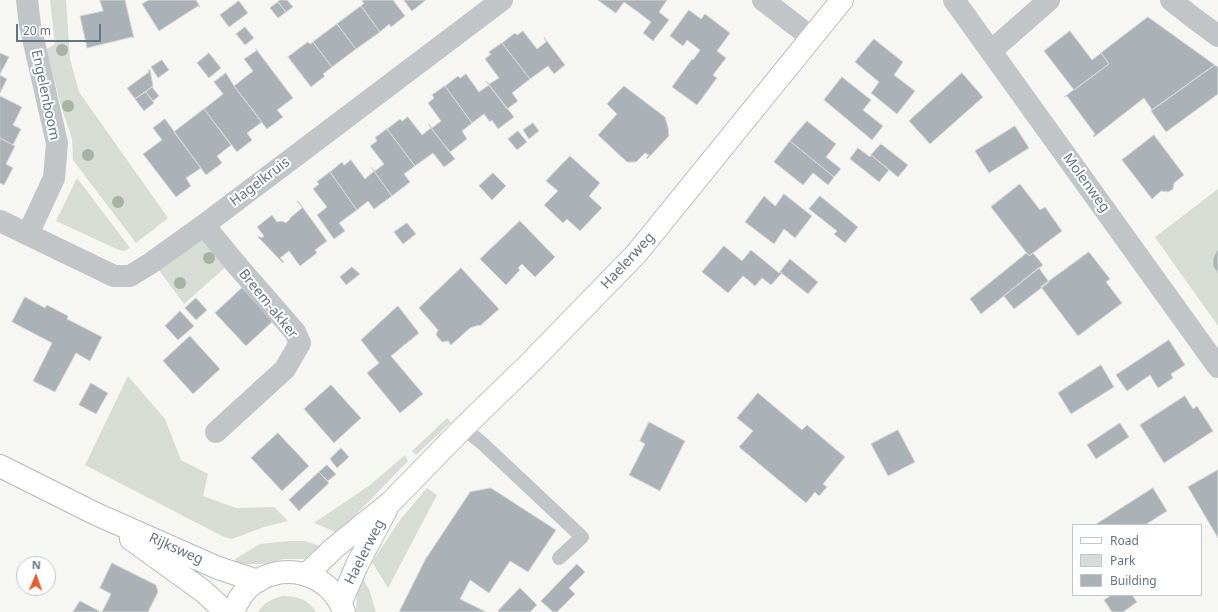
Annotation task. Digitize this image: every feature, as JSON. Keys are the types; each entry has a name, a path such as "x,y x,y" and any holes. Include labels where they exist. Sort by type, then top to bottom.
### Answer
{"street":[{"name":"Engelenboom","path":"28,0 30,25 57,143 54,178 28,234"},
{"name":"Hagelkruis","path":"0,221 114,276 130,276 204,225 502,0"},
{"path":"763,0 812,38"},
{"name":"Haelerweg","path":"307,574 334,548 391,502 636,254 842,0"},
{"name":"Molenweg","path":"954,0 1218,367"},
{"path":"991,51 1049,0"},
{"path":"1171,0 1218,36"},
{"name":"Breem-akker","path":"204,225 235,264 295,332 300,343 285,369 216,432"},
{"name":"Rijksweg","path":"0,466 96,514 218,568 258,581"},
{"name":"Haelerweg","path":"342,607 357,565 391,502"},
{"name":"Rijksweg","path":"96,514 203,591 226,612"},
{"path":"233,612 239,598 247,588 269,575 280,572 307,574 317,579 334,593 342,607"}],"lane":[{"path":"463,428 482,443 582,537 559,558"}],"green space":[{"path":"50,0 66,0 70,59 79,92 168,218 136,243 73,160 72,139 62,109 46,49 55,44"},
{"path":"77,178 130,248 124,251 119,250 56,221"},
{"path":"1218,189 1218,326 1155,237"},
{"path":"203,238 228,265 184,304 159,270"},
{"path":"128,376 165,419 181,460 208,474 203,496 236,508 274,507 288,521 264,527 232,539 224,537 85,465"},
{"path":"447,418 451,422 416,455 412,451"},
{"path":"405,455 408,461 338,533 314,523 370,485"},
{"path":"427,488 437,495 388,588 372,562 400,520"},
{"path":"305,541 323,547 313,555 304,559 284,559 263,564 243,564 236,562 235,559 260,544"},
{"path":"361,579 363,579 369,589 376,612 356,612 357,591"},
{"path":"282,596 302,599 306,601 316,612 258,612 263,606 274,598"}],"building":[{"path":"100,0 125,0 134,38 132,37 87,48 80,16 103,11"},
{"path":"149,0 196,0 200,7 198,6 159,31 142,4"},
{"path":"280,0 287,0 293,7 286,12 278,2"},
{"path":"393,0 405,16 391,27 389,24 380,32 361,6 364,3 362,1"},
{"path":"404,0 426,0 412,11"},
{"path":"598,0 667,0 659,12 669,20 653,41 643,33 651,22 638,12 624,2 616,13"},
{"path":"239,1 248,13 229,27 220,15"},
{"path":"278,2 286,12 278,18 270,8"},
{"path":"361,6 380,32 356,49 337,24"},
{"path":"689,10 701,19 705,14 730,33 717,51 726,58 713,75 717,78 697,105 672,87 700,50 687,40 683,46 670,36"},
{"path":"1148,17 1215,65 1152,110 1144,98 1094,137 1093,136 1095,134 1067,96 1064,97 1109,64 1101,53"},
{"path":"337,24 356,49 332,67 313,42"},
{"path":"245,27 254,38 245,45 236,34"},
{"path":"523,31 537,49 546,42 544,37 565,65 554,74 548,66 530,79 502,43 515,33 517,35"},
{"path":"1070,31 1092,60 1101,53 1109,64 1074,90 1044,51"},
{"path":"874,39 903,62 894,75 915,91 897,114 871,93 879,82 855,62"},
{"path":"308,42 310,44 313,42 332,67 323,74 325,76 311,87 288,57"},
{"path":"502,43 530,79 512,93 518,101 507,109 486,81 489,84 499,78 485,59 491,54 489,52"},
{"path":"256,49 293,98 277,110 283,117 267,129 234,86 253,71 244,59 256,51"},
{"path":"0,53 9,57 0,74"},
{"path":"209,53 221,68 209,78 197,63"},
{"path":"162,60 169,70 158,78 151,67"},
{"path":"1215,65 1218,67 1218,94 1166,132 1151,111"},
{"path":"150,70 153,86 135,99 127,88"},
{"path":"226,73 234,86 262,122 247,133 252,140 237,152 204,109 223,94 214,82"},
{"path":"962,73 983,97 930,144 909,121"},
{"path":"466,74 479,92 489,85 486,81 514,117 498,129 492,120 490,122 484,114 472,123 445,86 458,76 460,78"},
{"path":"0,75 7,79 0,93"},
{"path":"842,77 871,100 863,110 883,126 872,140 824,100"},
{"path":"445,86 472,123 462,131 467,139 450,152 428,124 432,128 441,121 428,103 434,98 432,95"},
{"path":"624,86 665,117 668,127 669,136 647,159 646,158 649,155 645,153 636,162 627,162 598,135 617,114 607,104"},
{"path":"152,87 159,96 153,101 146,92"},
{"path":"146,92 154,103 144,111 135,99"},
{"path":"0,96 22,107 13,125 21,129 13,145 0,138"},
{"path":"204,109 231,145 217,156 222,163 206,175 174,132"},
{"path":"408,117 422,135 431,128 455,159 444,167 433,153 415,166 387,129 400,119 402,121"},
{"path":"165,119 201,168 186,178 191,186 176,197 143,154 162,140 153,128"},
{"path":"807,121 836,144 826,157 841,169 834,177 790,141"},
{"path":"533,123 539,131 529,139 523,130"},
{"path":"1015,126 1029,148 989,173 975,151"},
{"path":"387,129 415,166 404,174 410,182 392,196 371,167 375,171 384,164 370,146 377,141 375,138"},
{"path":"518,131 527,142 517,150 508,139"},
{"path":"1154,135 1184,175 1174,183 1173,189 1168,192 1161,191 1152,199 1122,160"},
{"path":"0,138 15,146 6,164 13,168 4,185 0,183"},
{"path":"790,141 834,177 828,185 813,173 803,185 774,162"},
{"path":"881,144 908,165 898,177 871,155"},
{"path":"858,148 870,157 871,155 889,170 879,182 850,159"},
{"path":"570,156 600,183 589,196 602,208 580,231 567,219 563,223 544,205 558,191 546,181"},
{"path":"351,160 365,179 374,171 392,196 374,209 368,201 357,210 330,172 342,162 344,165"},
{"path":"330,172 357,210 339,223 345,231 334,239 317,215 327,207 313,189 319,184 317,182"},
{"path":"493,173 506,186 492,200 479,186"},
{"path":"1020,184 1040,210 1045,207 1062,231 1029,256 991,207"},
{"path":"784,194 812,216 795,238 784,229 774,244 745,222 764,196 775,206"},
{"path":"820,196 858,227 845,243 834,234 837,231 809,209"},
{"path":"297,201 327,241 315,250 317,253 300,266 289,251 280,258 284,262 283,263 258,237 259,236 261,238 264,236 257,227 272,215 277,222 282,221 286,223 302,208"},
{"path":"520,221 555,257 535,277 522,264 518,268 520,270 506,285 480,259"},
{"path":"407,223 416,234 403,244 394,232"},
{"path":"724,246 742,261 751,250 779,273 782,273 771,285 762,278 755,286 743,276 728,293 702,272"},
{"path":"1218,249 1218,274 1213,266 1213,259"},
{"path":"1089,252 1110,279 1106,282 1122,303 1078,336 1041,287"},
{"path":"1027,253 1029,256 1033,253 1043,265 981,314 970,299"},
{"path":"790,259 818,282 808,294 780,272"},
{"path":"352,267 360,274 346,285 340,277"},
{"path":"461,268 499,309 480,326 470,328 451,345 448,341 442,342 436,335 438,330 419,308"},
{"path":"1039,268 1049,282 1014,309 1004,296"},
{"path":"242,288 273,321 246,346 215,313"},
{"path":"25,297 45,308 47,305 68,316 67,319 102,337 90,361 76,353 55,392 33,381 52,343 12,322"},
{"path":"196,298 207,310 196,320 185,308"},
{"path":"398,306 419,333 391,356 423,394 400,413 367,373 379,363 361,340"},
{"path":"180,311 194,326 178,340 165,326"},
{"path":"190,336 220,369 193,394 163,361"},
{"path":"1169,340 1185,365 1171,374 1173,378 1158,388 1150,375 1127,391 1116,375"},
{"path":"1101,365 1114,387 1071,414 1058,393"},
{"path":"91,383 108,393 96,414 79,405"},
{"path":"331,385 361,418 334,443 304,409"},
{"path":"758,393 802,430 807,425 845,457 823,484 827,487 819,496 815,492 806,503 739,447 753,431 737,418"},
{"path":"1185,396 1193,409 1197,406 1213,431 1164,463 1140,425"},
{"path":"649,422 685,441 660,491 629,475 645,444 640,441"},
{"path":"1120,423 1129,437 1096,459 1087,445"},
{"path":"898,430 915,462 888,476 871,444"},
{"path":"278,433 309,466 282,491 251,458"},
{"path":"341,448 349,457 337,468 330,459"},
{"path":"327,465 336,474 328,481 319,472"},
{"path":"1218,470 1218,538 1188,487"},
{"path":"319,472 329,483 299,511 289,500"},
{"path":"491,488 556,530 528,572 510,561 489,593 470,580 460,599 486,612 399,612 427,556 470,492"},
{"path":"1153,488 1167,511 1147,524 1097,524"},
{"path":"112,563 156,585 158,592 148,612 102,612 111,594 100,588"},
{"path":"577,564 585,572 569,588 575,594 557,612 553,612 541,601"},
{"path":"520,588 537,605 530,612 499,612 498,611"},
{"path":"1110,596 1133,596 1137,602 1123,612 1112,612 1104,600"},
{"path":"80,601 101,612 73,612"}]}
